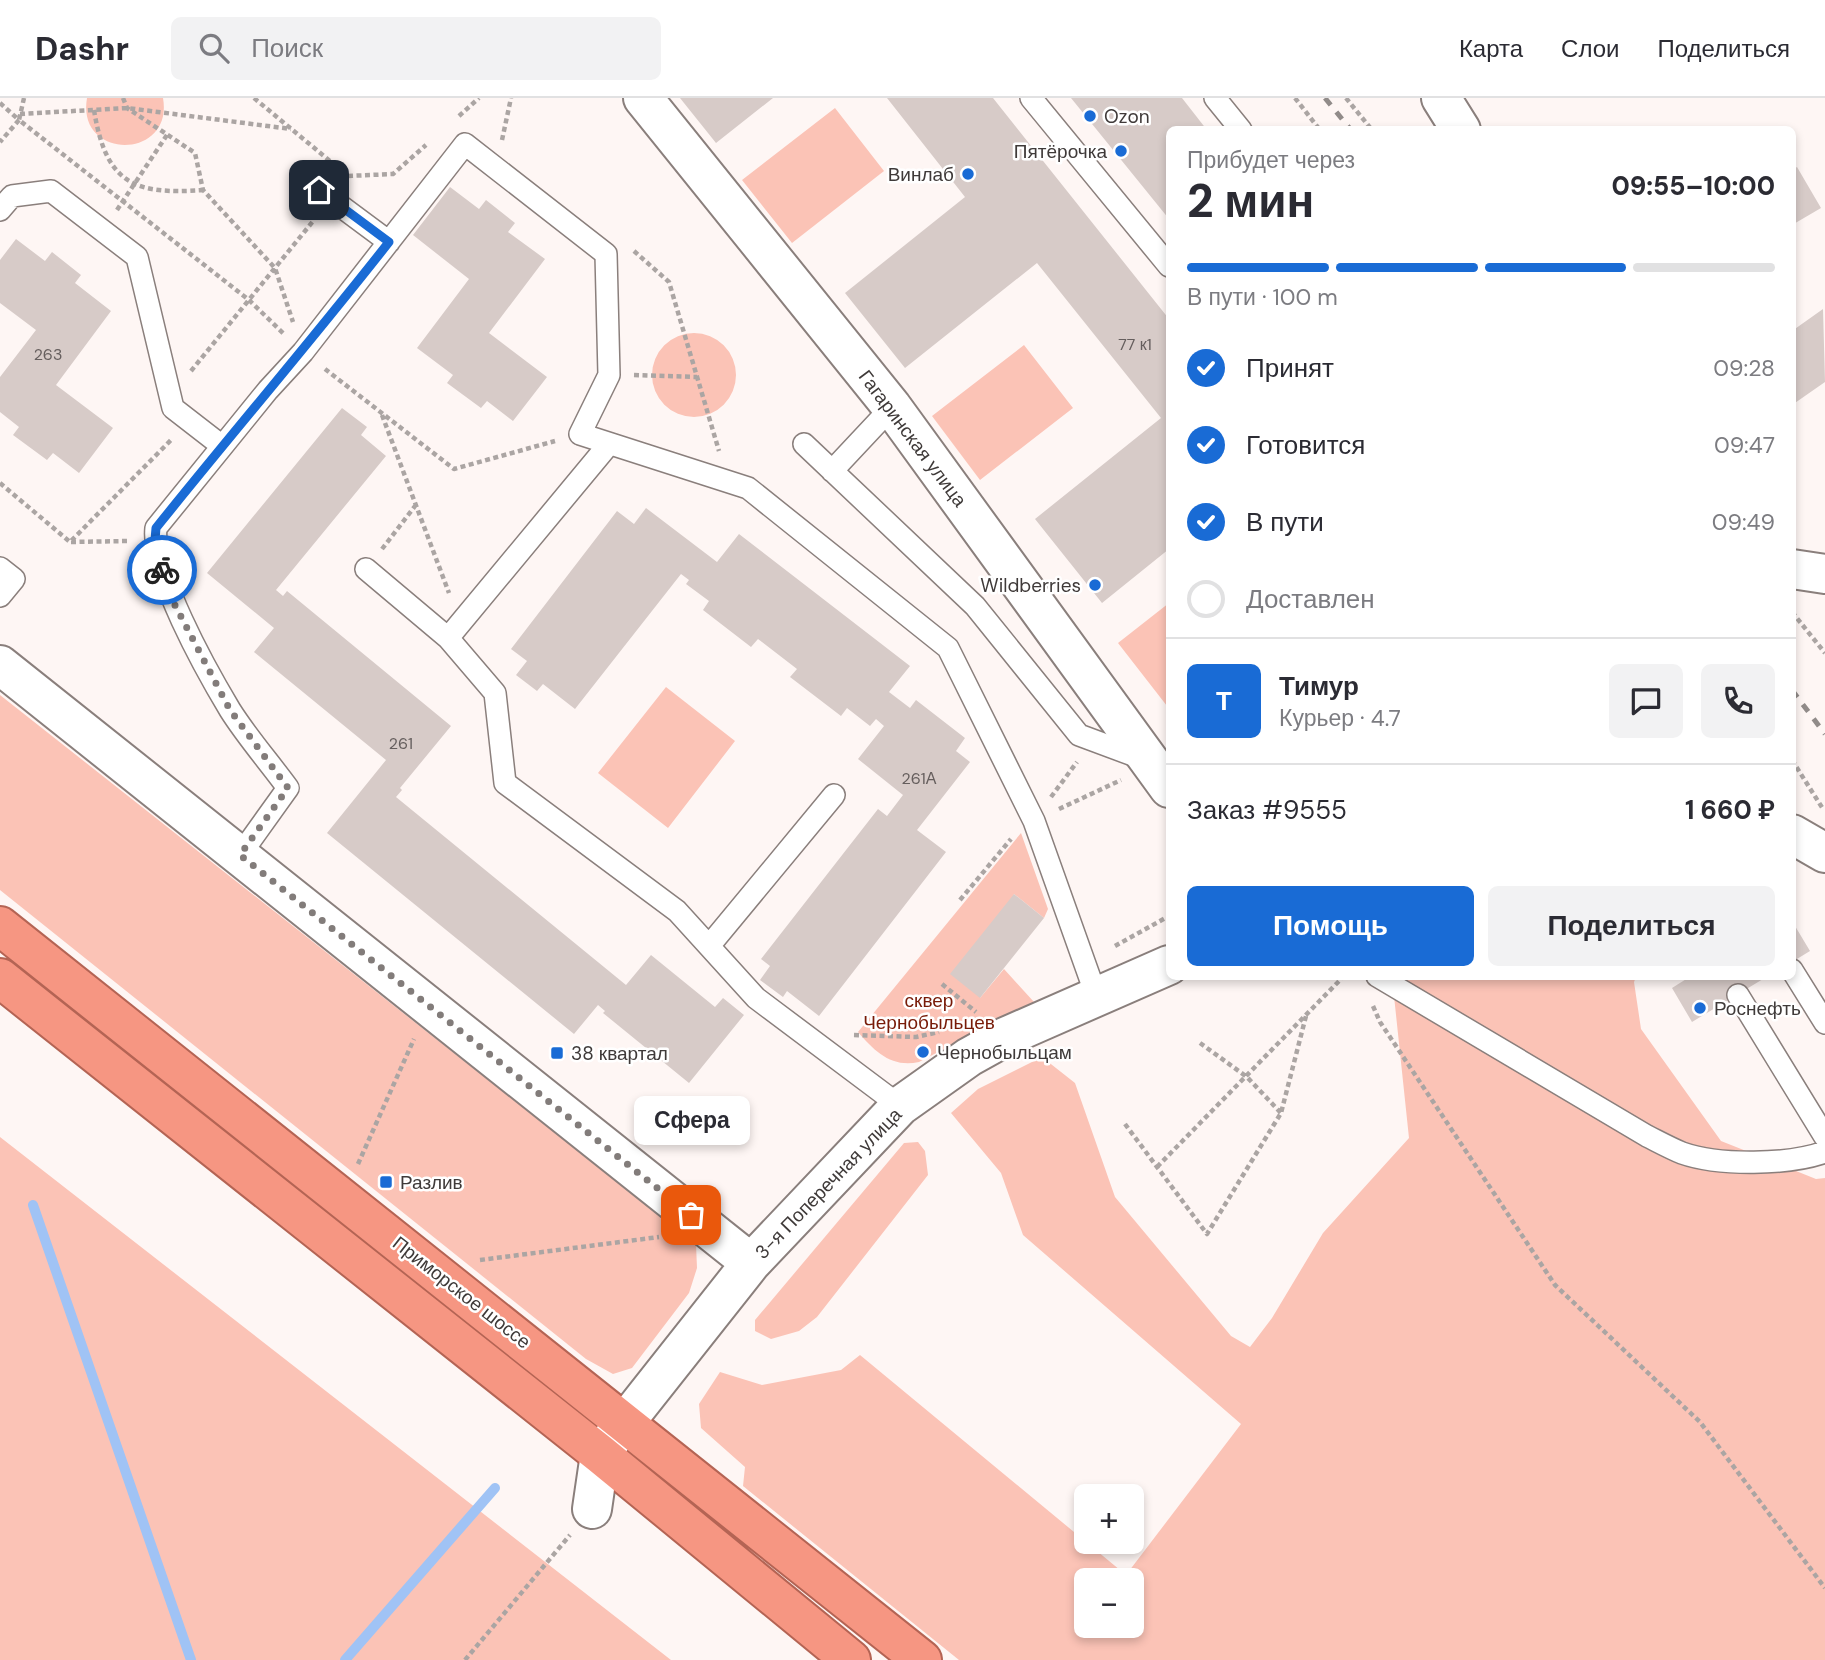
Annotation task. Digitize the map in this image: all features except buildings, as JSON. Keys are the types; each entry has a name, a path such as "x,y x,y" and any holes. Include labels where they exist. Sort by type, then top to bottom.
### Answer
{"highway":[{"name":"Приморское шоссе","path":"0,926 922,1660"},
{"path":"0,978 600,1454 851,1660"}],"street":[{"name":"Гагаринская улица","path":"643,98 892,407 1156,771"},
{"path":"1441,98 1458,126"},
{"path":"0,664 751,1263"},
{"path":"1796,836 1825,853"},
{"name":"3-я Поперечная улица","path":"592,1509 600,1454 751,1263 900,1106 969,1057 1096,995 1166,966"}],"lane":[{"path":"1031,98 1166,262"},
{"path":"1215,98 1238,126"},
{"path":"240,855 288,788 230,710 166,588 155,540 156,528 303,352 465,144 607,254 609,375 580,434 748,488 948,648 1034,821 1096,995"},
{"path":"0,210 12,196 51,191 137,257 173,408 222,446"},
{"path":"325,195 389,242"},
{"path":"832,471 892,407"},
{"path":"454,631 610,444"},
{"path":"804,444 975,606 1079,736 1094,740 1156,771"},
{"path":"0,568 14,579 0,596"},
{"path":"366,569 454,631 495,693 505,783 677,911 756,999 900,1106"},
{"path":"709,946 834,795"},
{"path":"1796,976 1825,1023"},
{"path":"1384,980 1647,1136 1684,1153 1729,1162 1809,1157 1825,1152"},
{"path":"1738,995 1825,1137"}],"path":[{"path":"0,142 20,117 24,98"},
{"path":"123,98 127,108 195,153 203,190 275,268 303,352"},
{"path":"254,98 350,177"},
{"path":"451,123 480,98"},
{"path":"495,168 511,98"},
{"path":"1295,98 1317,126"},
{"path":"1346,98 1369,126"},
{"path":"0,103 249,300 303,352 454,469 580,434"},
{"path":"20,117 127,108 292,130"},
{"path":"94,110 109,162 134,186 162,193 203,190"},
{"path":"101,230 124,202 167,135"},
{"path":"171,396 275,268 325,195 350,177 393,174 432,140"},
{"path":"631,248 669,282 728,482"},
{"path":"609,375 697,377"},
{"path":"382,413 416,506 454,631"},
{"path":"70,542 190,421"},
{"path":"0,483 70,542 155,540"},
{"path":"366,569 416,506"},
{"path":"1796,619 1825,653"},
{"path":"1034,821 1094,740"},
{"path":"1796,766 1825,812"},
{"path":"960,900 1022,826 1156,771"},
{"path":"1157,1167 1339,980"},
{"path":"1370,999 1380,1021 1555,1285 1700,1422 1825,1588"},
{"path":"1125,1124 1207,1234 1281,1113 1306,1016"},
{"path":"1200,1043 1247,1077 1281,1113"},
{"path":"367,1172 357,1164 401,1067"},
{"path":"468,1252 479,1260 711,1231"},
{"path":"465,1660 592,1509"}],"green space":[{"path":"87,98 163,98 162,118 154,133 141,142 125,145 109,142 96,133 88,119"},
{"path":"835,108 884,171 792,243 742,180"},
{"path":"694,333 710,336 724,345 733,359 736,375 733,391 724,405 710,414 694,417 678,414 664,405 655,391 652,375 655,359 664,345 678,336"},
{"path":"1024,345 1073,408 980,480 932,416"},
{"path":"1166,605 1166,705 1118,643"},
{"path":"666,687 735,741 668,828 598,773"},
{"path":"0,695 696,1244 697,1268 689,1293 632,1368 613,1374 586,1359 0,890"},
{"name":"сквер Чернобыльцев","path":"1021,833 1048,909 1044,918 1014,894 980,998 1004,969 1034,1002 919,1062 900,1063 885,1057 858,1032"},
{"path":"1392,980 1635,980 1641,1029 1721,1141 1816,1179 1825,1178 1825,1660 959,1660 743,1486 745,1467 701,1428 699,1404 720,1372 762,1385 841,1370 860,1355 1074,1532 1074,1554 1101,1554 1118,1568 1074,1568 1074,1638 1144,1638 1144,1568 1131,1568 1241,1424 1023,1235 1001,1173 951,1113 978,1089 1042,1057 1075,1083 1115,1197 1231,1336 1250,1347 1272,1318 1323,1233 1409,1138"},
{"path":"0,1137 671,1660 0,1660"},
{"path":"918,1142 925,1151 928,1175 817,1317 799,1331 771,1339 755,1331 755,1320 904,1143"}],"waterway":[{"path":"33,1205 191,1660"},
{"path":"345,1660 495,1488"}],"railway":[{"path":"1325,98 1348,126"},
{"path":"1796,695 1825,734"}],"way so far":[{"path":"162,570 166,588 230,710 288,788 240,855 691,1215"}],"place":[{"name":"Ozon","path":"1090,116"},
{"name":"Пятёрочка","path":"1121,151"},
{"name":"Винлаб","path":"968,174"},
{"name":"Wildberries","path":"1095,585"},
{"name":"Роснефть","path":"1700,1008"},
{"name":"Чернобыльцам","path":"923,1052"},
{"name":"38 квартал","path":"557,1053"},
{"name":"Разлив","path":"386,1182"},
{"name":"Сфера","path":"691,1215"}],"route":[{"path":"162,570 155,540 156,528 268,390 303,352 389,242 330,201 319,190"}]}
